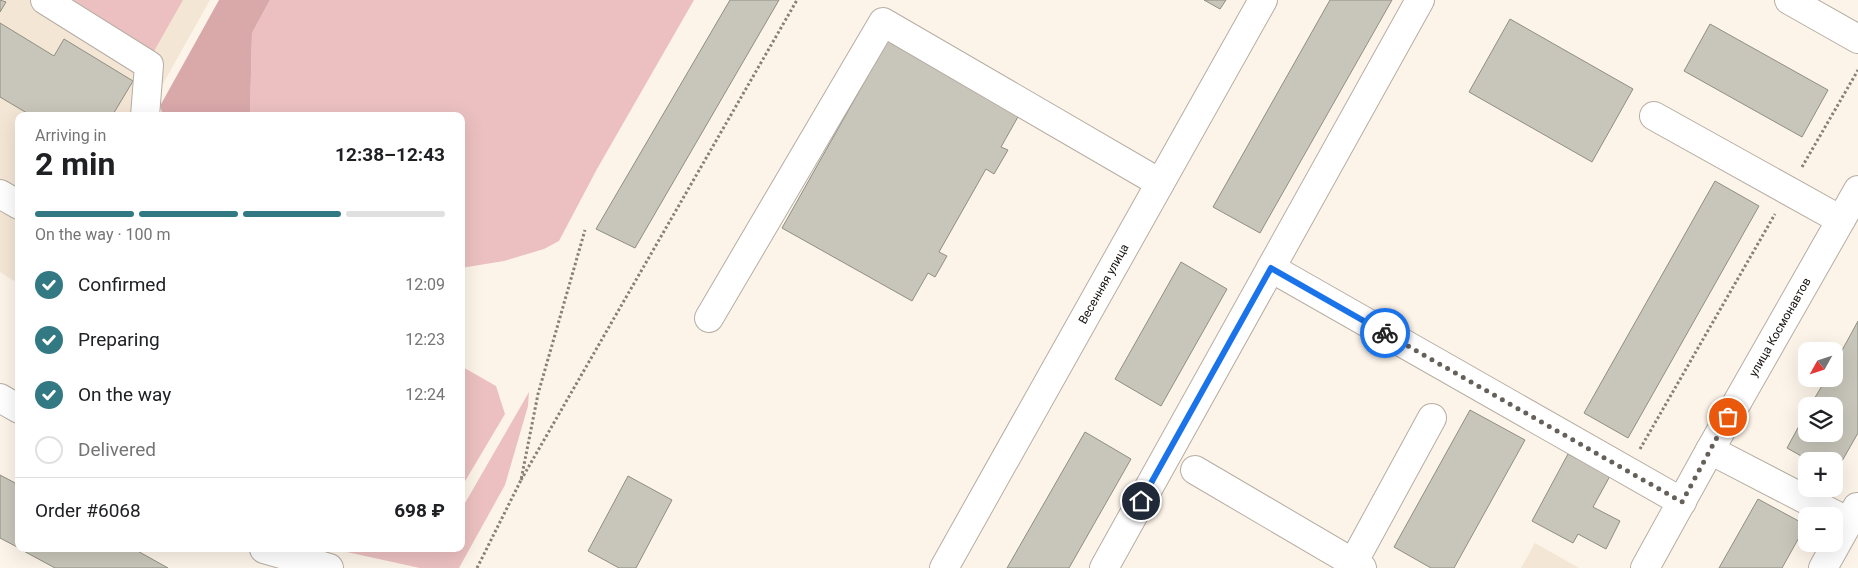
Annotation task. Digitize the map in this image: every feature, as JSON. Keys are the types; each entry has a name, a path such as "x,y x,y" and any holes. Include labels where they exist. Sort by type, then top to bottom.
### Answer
{"street":[{"path":"45,0 149,65 145,112"},
{"name":"Весенняя улица","path":"944,568 1263,0"},
{"path":"1104,568 1420,0"},
{"path":"1789,0 1858,39"},
{"path":"709,318 883,22 1160,184"},
{"path":"1654,116 1789,190 1852,204"},
{"path":"0,194 15,203"},
{"name":"улица Космонавтов","path":"1645,568 1710,450 1852,204"},
{"path":"1271,268 1682,502"},
{"path":"0,398 15,407"},
{"path":"1195,470 1358,565 1432,418"},
{"path":"1710,450 1855,515 1823,568"},
{"path":"274,552 329,568"}],"path":[{"path":"477,568 521,480 797,0"},
{"path":"1628,470 1858,70"},
{"path":"521,480 538,394 585,230"}],"shaded area":[{"path":"0,0 210,0 150,107 152,112 15,112 15,281 0,272"},
{"path":"64,0 183,0 153,53"},
{"path":"219,0 270,0 252,33 250,112 162,112 160,106"},
{"path":"270,0 694,0 597,169 559,241 544,249 504,261 465,267 465,112 250,112 252,33"},
{"path":"465,368 496,386 505,414 465,481"},
{"path":"529,392 528,406 505,485 459,568 420,568 347,552 465,552 465,503"},
{"path":"1535,543 1579,568 1521,568"}],"building":[{"path":"0,0 6,2 0,12"},
{"path":"730,0 779,0 635,248 596,229"},
{"path":"1204,0 1226,0 1220,9"},
{"path":"1330,0 1392,0 1260,233 1213,207"},
{"path":"1510,19 1633,89 1592,162 1469,92"},
{"path":"0,23 54,56 64,39 133,81 114,112 25,112 0,97"},
{"path":"1710,24 1828,90 1802,137 1684,71"},
{"path":"888,40 1019,115 1001,147 1008,150 994,174 986,169 939,252 947,256 935,277 928,273 912,301 782,228"},
{"path":"1715,181 1759,206 1628,438 1584,413"},
{"path":"1181,262 1227,289 1161,406 1115,379"},
{"path":"1858,321 1858,433 1843,459 1843,452 1798,452 1798,454 1787,448 1798,428 1798,442 1843,442 1843,397 1815,397 1821,388 1843,387 1843,348"},
{"path":"1470,410 1525,440 1454,568 1431,568 1394,547"},
{"path":"1085,432 1131,459 1069,568 1007,568"},
{"path":"1568,454 1610,476 1593,507 1620,521 1606,549 1578,534 1573,543 1532,521"},
{"path":"0,475 15,483 15,546 0,538"},
{"path":"628,476 672,500 636,568 619,568 588,551"},
{"path":"1758,499 1798,521 1798,539 1782,568 1719,568"},
{"path":"26,552 139,552 168,568 55,568"}],"way so far":[{"path":"1385,333 1682,502 1728,417"}],"route":[{"path":"1141,501 1271,268 1385,333"}]}
